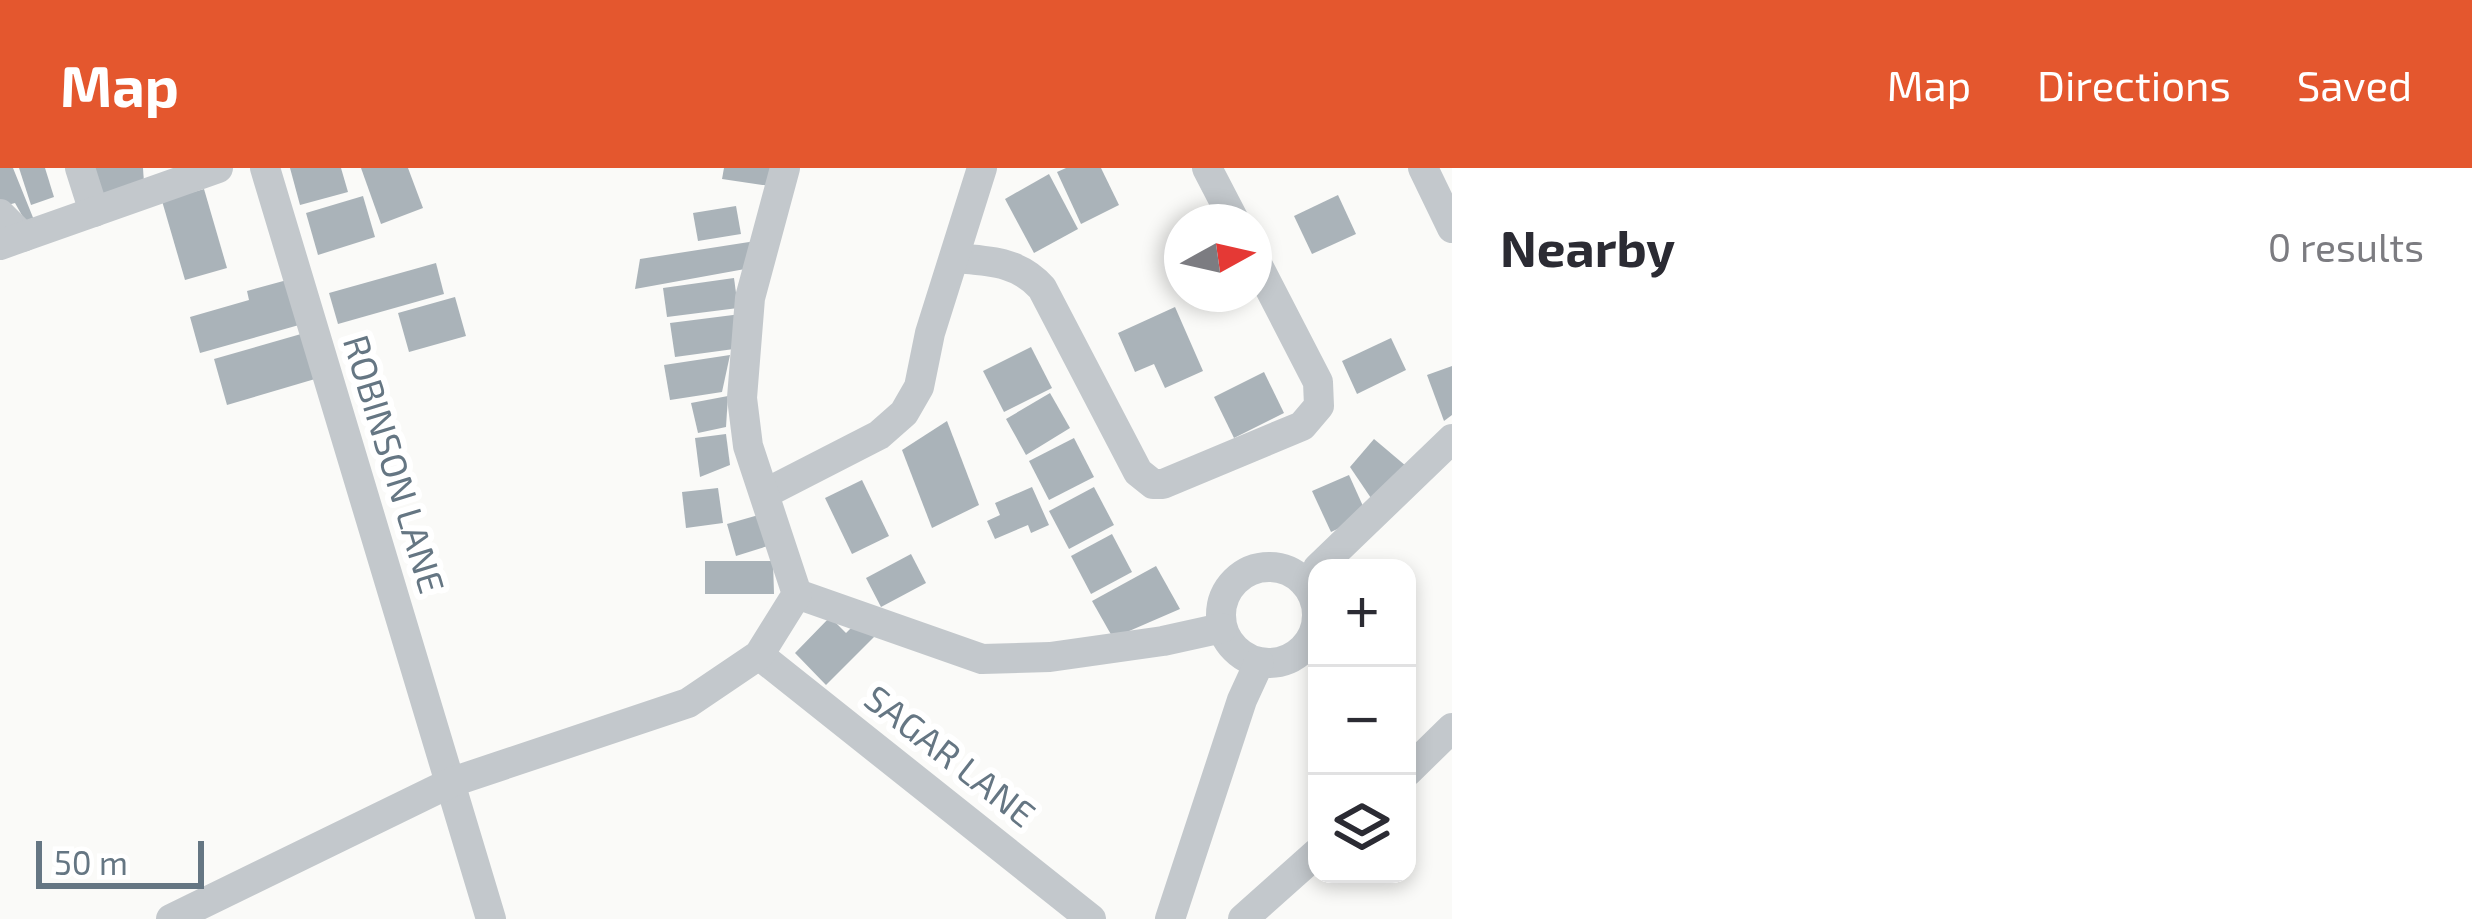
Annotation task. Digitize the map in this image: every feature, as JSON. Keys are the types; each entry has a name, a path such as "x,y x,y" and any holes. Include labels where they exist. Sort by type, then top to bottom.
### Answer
{"street":[{"path":"80,168 94,212"},
{"path":"0,214 12,241 218,168"},
{"name":"ROBINSON LANE","path":"265,168 491,919"},
{"path":"171,919 452,782 688,703 759,655 796,594 748,446 742,398 750,298 785,168"},
{"path":"766,493 879,435 904,413 920,387 930,333 982,168"},
{"path":"1207,168 1226,204"},
{"path":"1423,168 1452,228"},
{"path":"955,258 1019,267 1032,276 1138,472 1154,484 1302,426 1319,406 1318,382 1272,293"},
{"path":"1328,559 1452,440"},
{"path":"1308,572 1280,568 1252,570 1239,577 1223,600 1222,628 1236,651 1259,663 1289,660 1308,643"},
{"path":"796,594 982,659 1050,657 1222,628"},
{"name":"SAGAR LANE","path":"759,655 1091,919"},
{"path":"1175,917 1207,803 1259,663"},
{"path":"1416,763 1452,728"},
{"path":"1243,919 1308,861"}],"building":[{"path":"0,168 13,168 34,220 28,226 15,203 0,207"},
{"path":"19,168 45,168 54,197 31,205"},
{"path":"86,168 143,168 144,183 95,199"},
{"path":"290,168 341,168 348,192 300,205"},
{"path":"361,168 408,168 423,208 381,224"},
{"path":"724,168 773,168 770,186 722,179"},
{"path":"1101,168 1119,205 1081,224 1057,172"},
{"path":"1049,174 1078,229 1034,253 1005,199"},
{"path":"204,189 227,268 185,280 162,201"},
{"path":"1338,195 1356,234 1312,254 1294,216"},
{"path":"363,196 375,237 318,255 306,213"},
{"path":"736,206 741,234 698,241 693,213"},
{"path":"762,240 756,267 635,289 640,259"},
{"path":"436,263 444,294 338,324 329,293"},
{"path":"734,278 738,308 667,317 663,288"},
{"path":"287,280 299,325 200,353 190,317 249,300 247,291"},
{"path":"455,297 466,336 409,352 398,313"},
{"path":"1164,312 1177,312 1203,371 1165,388 1154,364 1135,372 1118,333"},
{"path":"741,314 734,349 675,357 670,323"},
{"path":"301,334 315,379 227,405 214,359"},
{"path":"1391,338 1406,370 1357,394 1342,361"},
{"path":"1031,347 1052,388 1004,412 983,371"},
{"path":"730,355 722,392 670,400 664,365"},
{"path":"1452,366 1452,415 1444,421 1427,375"},
{"path":"1264,372 1284,413 1234,438 1214,397"},
{"path":"1050,393 1070,428 1026,455 1006,419"},
{"path":"728,396 726,427 698,433 691,403"},
{"path":"947,421 979,505 932,528 902,450"},
{"path":"726,434 730,465 700,477 695,438"},
{"path":"1074,438 1094,477 1049,500 1029,461"},
{"path":"1374,439 1406,466 1375,504 1350,467"},
{"path":"1349,475 1367,515 1331,532 1312,491"},
{"path":"862,480 889,536 852,554 825,498"},
{"path":"1032,487 1049,525 1031,533 1028,525 995,539 987,521 1000,515 995,503"},
{"path":"1094,487 1114,525 1069,549 1049,511"},
{"path":"718,488 723,523 686,528 682,492"},
{"path":"762,514 771,545 736,556 727,524"},
{"path":"1112,534 1132,572 1091,594 1071,556"},
{"path":"911,554 926,583 881,607 866,578"},
{"path":"705,561 773,561 774,594 705,594"},
{"path":"1156,566 1180,609 1113,638 1092,601"},
{"path":"830,617 846,633 860,619 876,635 826,685 795,653"}]}
